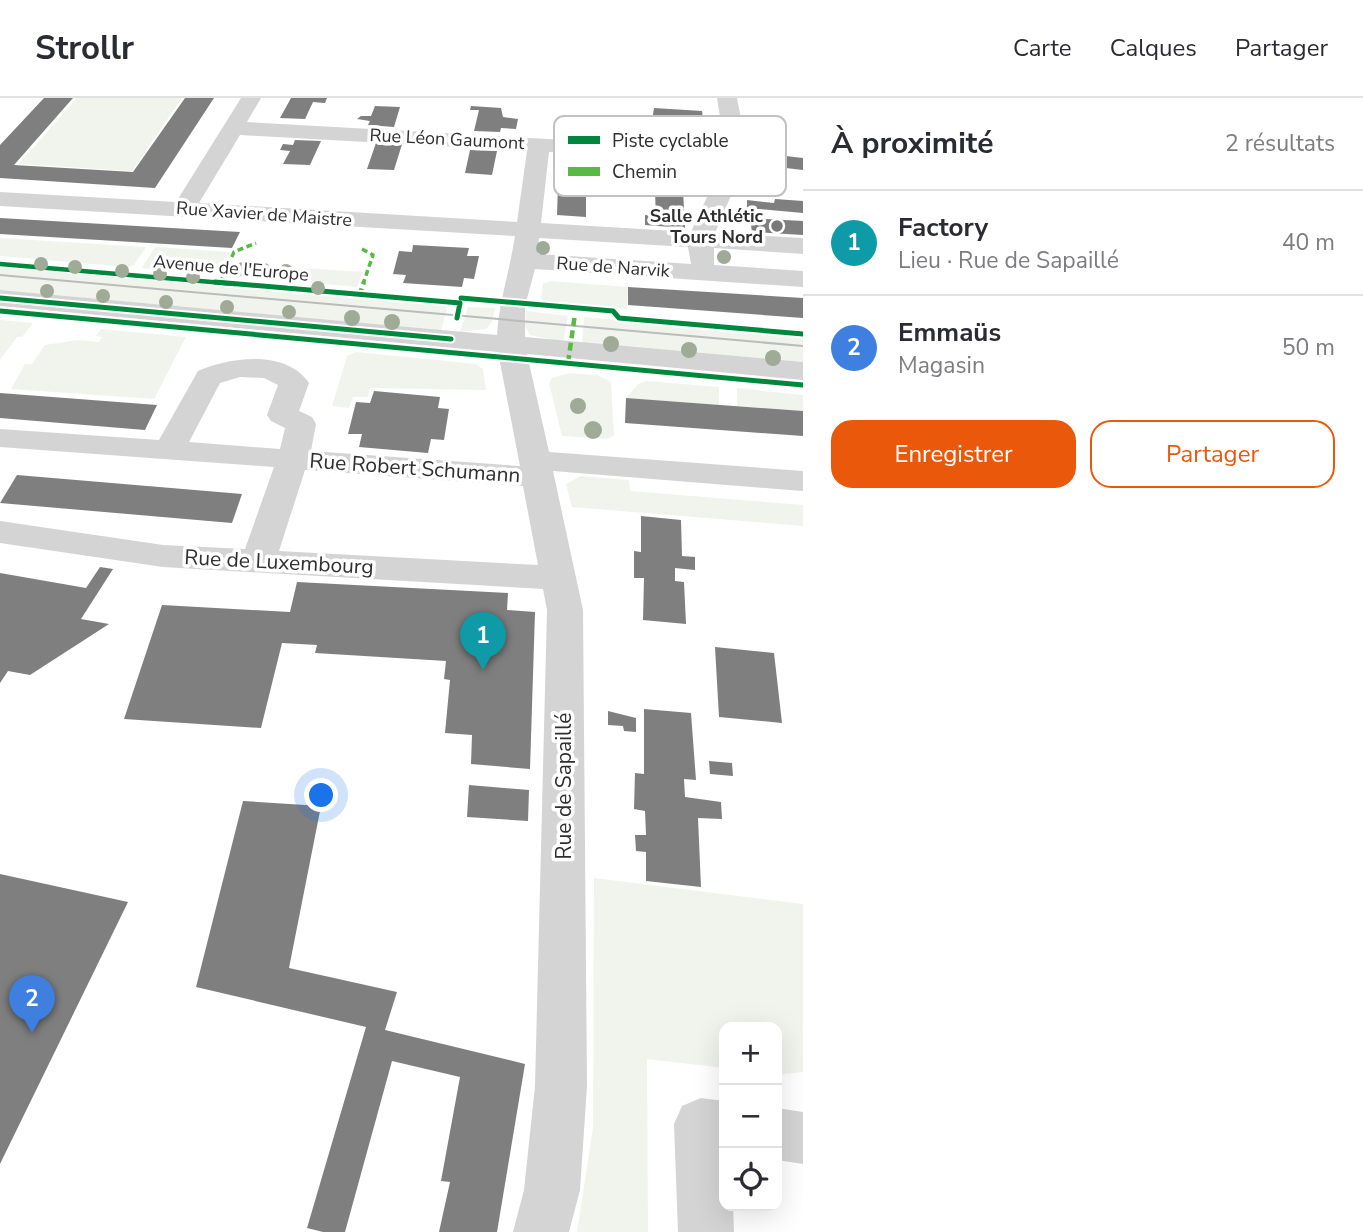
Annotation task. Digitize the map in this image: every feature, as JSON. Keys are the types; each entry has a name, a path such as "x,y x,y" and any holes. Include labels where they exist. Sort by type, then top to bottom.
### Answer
{"street":[{"path":"184,209 251,98"},
{"path":"727,98 730,116"},
{"name":"Rue Léon Gaumont","path":"234,128 554,145"},
{"name":"Rue de Sapaillé","path":"539,144 524,261 512,306 511,344 565,610 561,1086 551,1189 541,1232"},
{"path":"703,272 700,239 719,196"},
{"name":"Rue Xavier de Maistre","path":"0,199 528,230"},
{"name":"Rue de Narvik","path":"528,230 803,246"},
{"name":"Rue de Narvik","path":"524,261 803,279"},
{"path":"0,298 803,371"},
{"name":"Rue Robert Schumann","path":"169,450 208,377 232,368 265,370 287,375 294,383 282,415 301,424 293,459 258,561"},
{"name":"Rue Robert Schumann","path":"0,438 293,459 803,481"},
{"name":"Rue de Luxembourg","path":"0,533 163,556 560,578"},
{"path":"706,1232 701,1124 719,1126"},
{"path":"782,1135 803,1138"}],"shaded area":[{"path":"77,98 182,98 132,171 19,164"},
{"path":"0,238 146,247 134,265 128,267 0,256"},
{"path":"155,247 230,252 220,271 215,274 142,268"},
{"path":"235,265 363,272 357,287 235,276 230,273"},
{"path":"0,266 448,305 441,330 0,290"},
{"path":"551,281 628,287 627,309 544,302 541,298 543,283"},
{"path":"468,307 495,308 492,322 486,329 460,332"},
{"path":"526,311 568,316 563,342 530,335 525,326"},
{"path":"584,317 803,335 803,362 582,343"},
{"path":"0,320 33,323 22,337 17,337 0,360"},
{"path":"101,329 186,337 154,399 11,389 25,364 32,364 45,345 78,340 99,342 102,337 96,336"},
{"path":"356,352 476,364 483,369 486,390 370,388 368,397 353,397 349,408 332,406 347,356"},
{"path":"569,373 597,375 611,382 614,436 607,439 562,436 549,383 552,378"},
{"path":"646,381 719,387 719,405 626,398 638,384"},
{"path":"737,388 803,395 803,411 737,406"},
{"path":"581,476 629,480 630,491 803,505 803,526 572,507 566,484"},
{"path":"594,878 803,904 803,1072 782,1074 782,1022 719,1022 719,1067 647,1059 648,1232 577,1232 593,1128"}],"building":[{"path":"44,98 73,98 14,165 133,172 185,98 214,98 155,188 0,178 0,145"},
{"path":"291,98 327,98 325,103 313,102 305,119 280,118"},
{"path":"375,106 400,107 394,127 368,125 370,121 357,119 371,116"},
{"path":"471,106 501,108 503,117 518,119 516,129 501,128 500,132 474,131 479,110 470,110"},
{"path":"654,108 702,111 703,116 653,116"},
{"path":"295,140 321,141 310,165 283,164 290,151 280,150 283,144 293,145"},
{"path":"377,140 403,141 394,170 367,169"},
{"path":"470,150 497,151 492,175 465,173"},
{"path":"786,156 803,158 803,170 786,168"},
{"path":"558,196 586,196 586,217 557,215"},
{"path":"655,196 683,196 685,228 645,225 645,215 656,216"},
{"path":"775,199 803,201 803,213 747,208 747,200 774,203"},
{"path":"0,218 240,232 232,248 0,234"},
{"name":"Salle Athlétic Tours Nord","path":"750,218 803,221 803,235 752,232"},
{"path":"413,245 469,248 467,256 479,256 474,279 464,278 462,287 403,283 406,275 393,274 399,251 412,252"},
{"path":"628,287 803,298 803,318 628,305"},
{"path":"374,391 440,397 438,408 449,409 444,440 431,439 428,453 359,447 362,434 348,434 356,402 370,403"},
{"path":"0,393 157,405 145,430 0,418"},
{"path":"626,398 803,411 803,436 625,423"},
{"path":"17,475 242,494 232,523 0,503"},
{"path":"641,516 681,520 682,556 695,557 695,570 675,568 675,581 684,582 686,624 643,620 644,578 634,578 634,551 641,552"},
{"path":"100,567 113,569 81,619 109,624 30,675 8,671 0,683 0,573 86,588"},
{"path":"297,582 508,593 507,610 535,612 530,769 471,764 472,735 445,733 450,680 444,679 446,661 315,653 317,645 282,643 261,728 124,719 162,605 290,612"},
{"path":"715,647 774,653 782,723 719,717"},
{"path":"644,709 691,713 696,780 684,779 685,797 721,802 722,819 698,818 701,887 646,881 646,852 636,851 635,835 646,835 645,811 634,809 635,773 644,774"},
{"path":"608,711 636,718 636,732 624,731 623,726 608,725"},
{"path":"709,761 732,763 733,776 710,774"},
{"path":"469,785 529,790 528,821 467,817"},
{"path":"243,801 321,806 289,968 397,992 385,1030 525,1064 497,1232 439,1232 450,1182 441,1181 460,1077 392,1061 345,1232 323,1232 307,1228 366,1027 196,987"},
{"path":"0,874 128,902 0,1164"}],"tram line":[{"path":"0,275 803,346"}],"marked path":[{"path":"220,283 234,252 256,243"},
{"path":"359,296 373,255 362,249"},
{"path":"568,363 575,314"}],"cycle path":[{"name":"Avenue de l'Europe","path":"0,264 460,303 457,318"},
{"path":"0,298 451,339"},
{"path":"461,298 613,311 619,318 803,334"},
{"path":"0,311 803,385"}],"place":[{"name":"Salle Athlétic Tours Nord","path":"777,226"},
{"name":"Factory","path":"483,670"},
{"name":"Emmaüs","path":"32,1033"}]}
